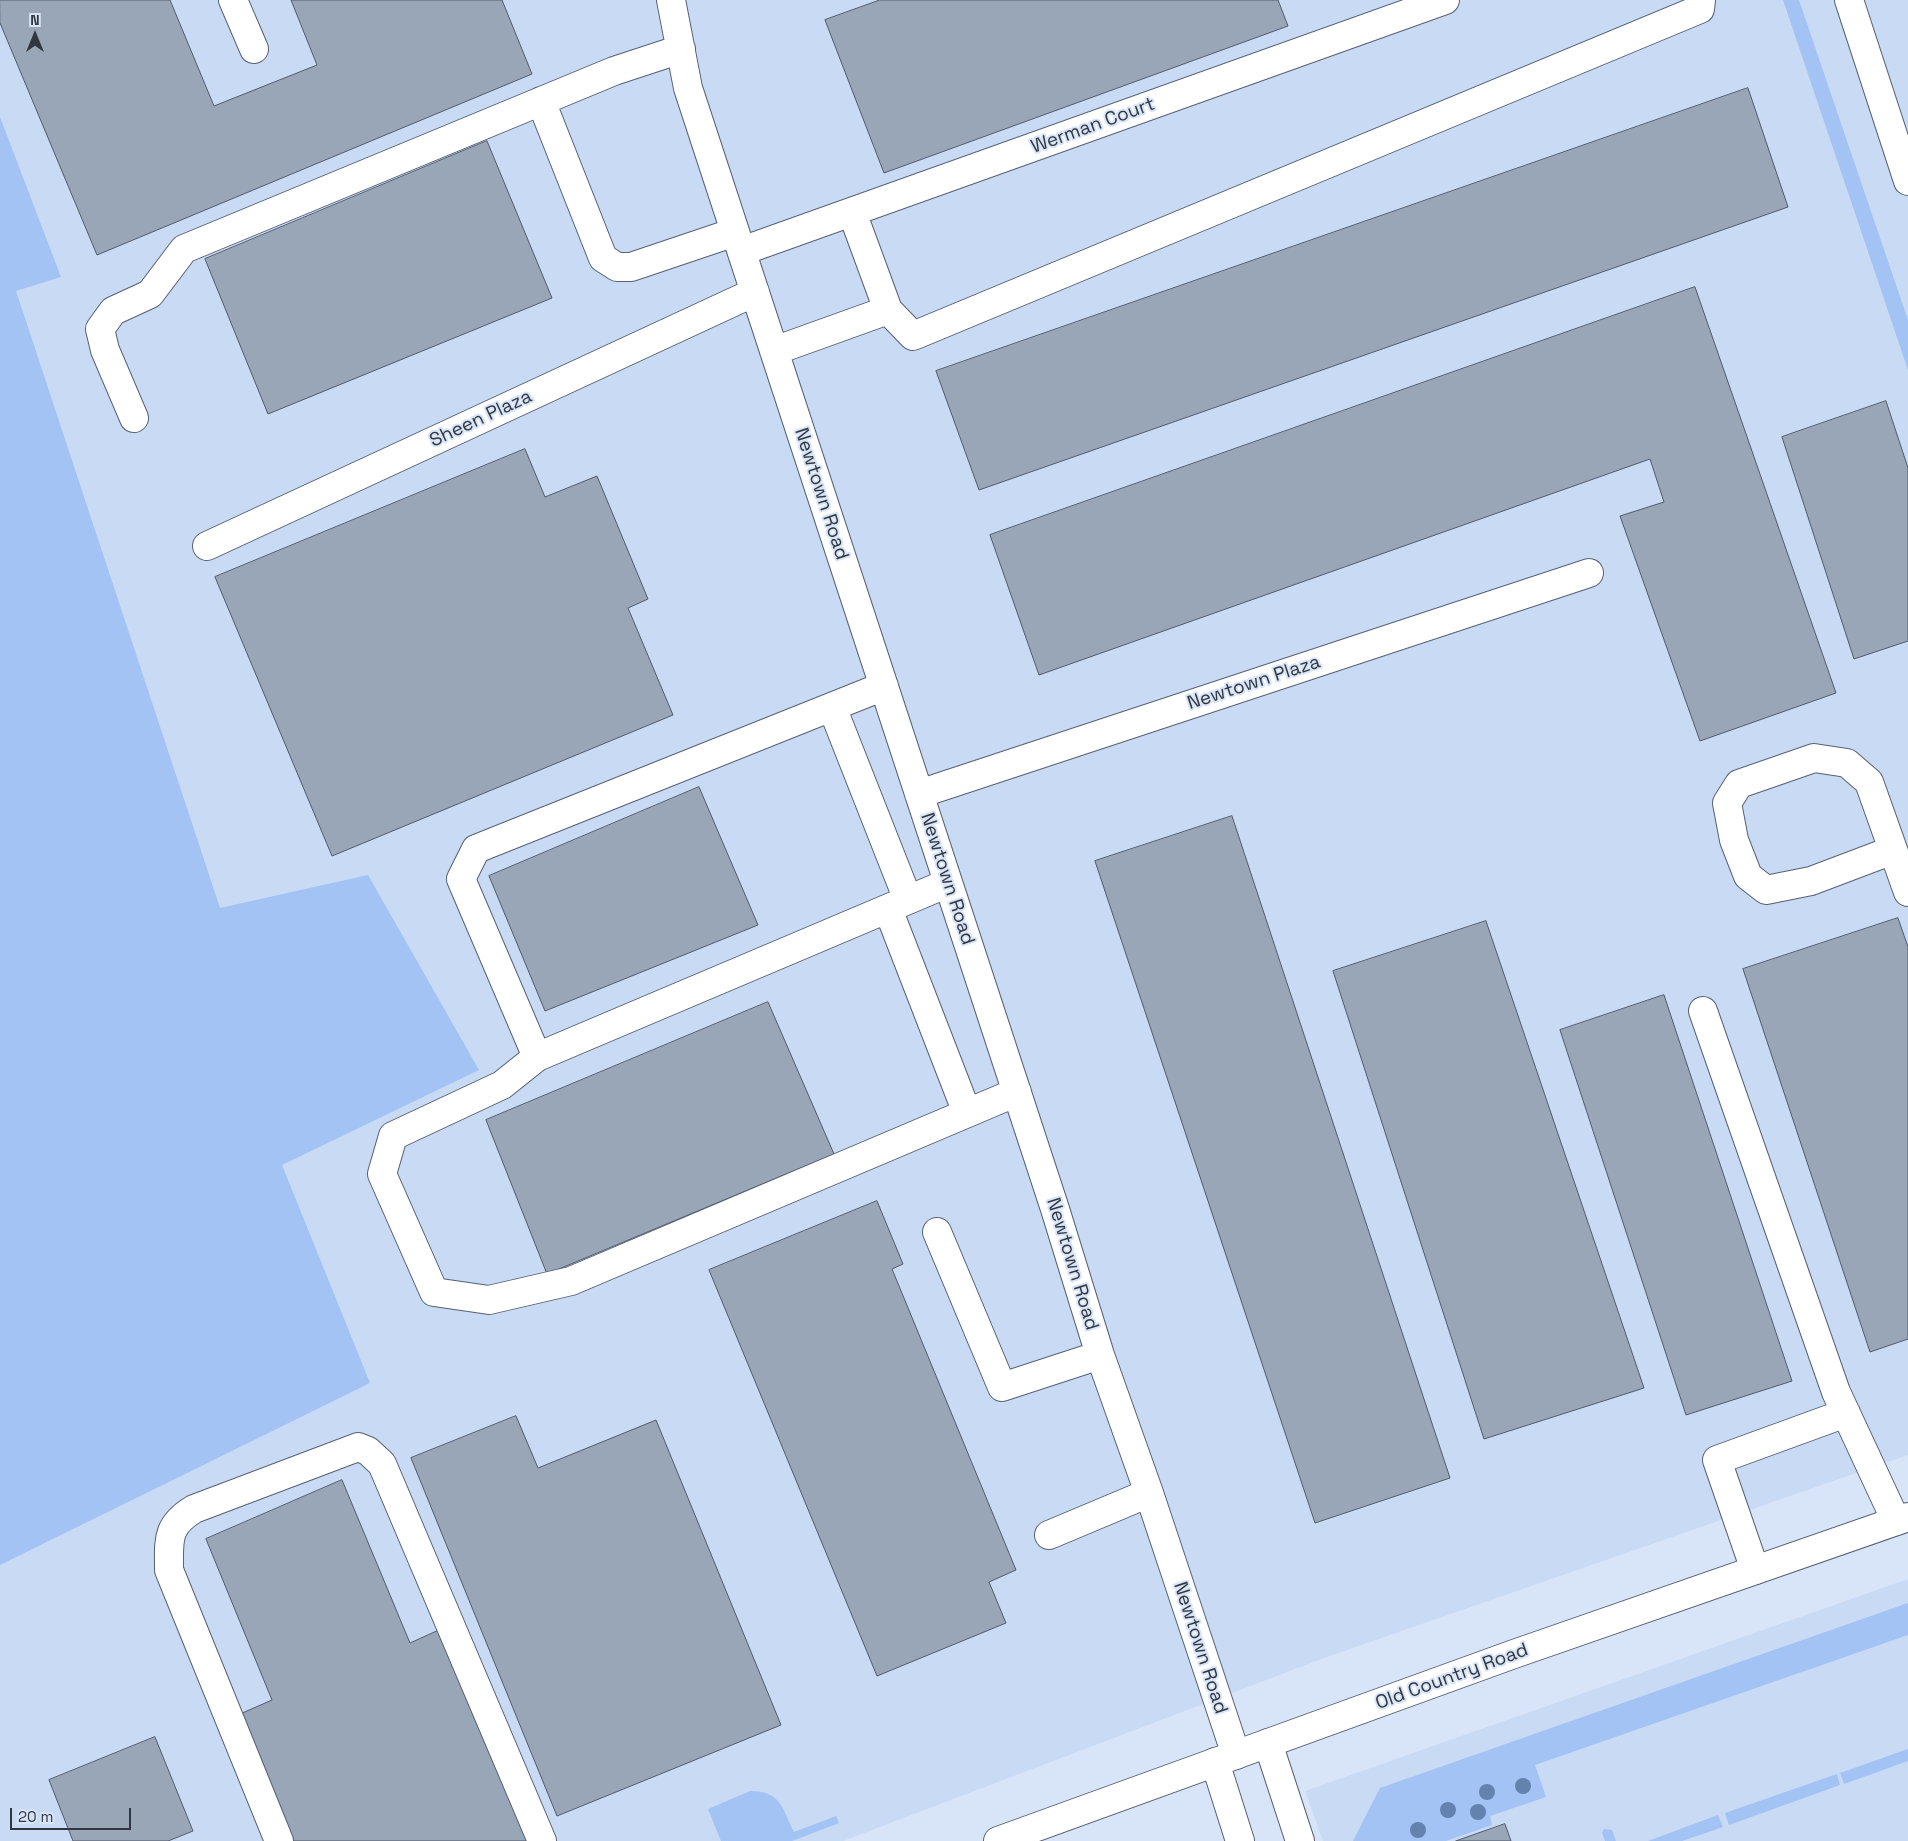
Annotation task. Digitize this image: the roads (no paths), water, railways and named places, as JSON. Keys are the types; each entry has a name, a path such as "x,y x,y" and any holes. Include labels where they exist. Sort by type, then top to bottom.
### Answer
{"street":[{"path":"233,0 254,49"},
{"name":"Newtown Road","path":"671,0 688,88 1017,1092 1100,1355 1149,1493 1225,1758 1240,1841"},
{"name":"Werman Court","path":"541,101 603,258 617,267 631,267 738,242 852,212 1445,0"},
{"path":"852,212 888,310 913,336 1700,9 1701,0"},
{"path":"1849,0 1908,181"},
{"path":"134,418 105,350 100,329 113,311 150,294 184,249 614,71 681,49"},
{"name":"Sheen Plaza","path":"207,546 755,292"},
{"path":"774,351 888,310"},
{"name":"Newtown Plaza","path":"919,794 1589,573"},
{"path":"537,1057 461,879 476,849 884,686"},
{"path":"832,707 967,1113"},
{"path":"1893,850 1811,881 1766,890 1748,876 1734,840 1726,803 1739,784 1814,758 1847,763 1869,782 1908,892"},
{"path":"948,883 537,1057 502,1085 394,1136 382,1174 434,1292 489,1300 571,1281 1017,1092"},
{"path":"1703,1011 1836,1392 1902,1519"},
{"path":"937,1232 1002,1387 1100,1355"},
{"path":"1755,1570 1717,1460 1846,1413"},
{"path":"279,1841 169,1570 170,1539 178,1519 194,1508 358,1447 368,1451 382,1464 542,1841"},
{"path":"1049,1535 1149,1493"},
{"name":"Old Country Road","path":"998,1841 1225,1758 1902,1519"},
{"path":"1268,1743 1300,1841"}]}
